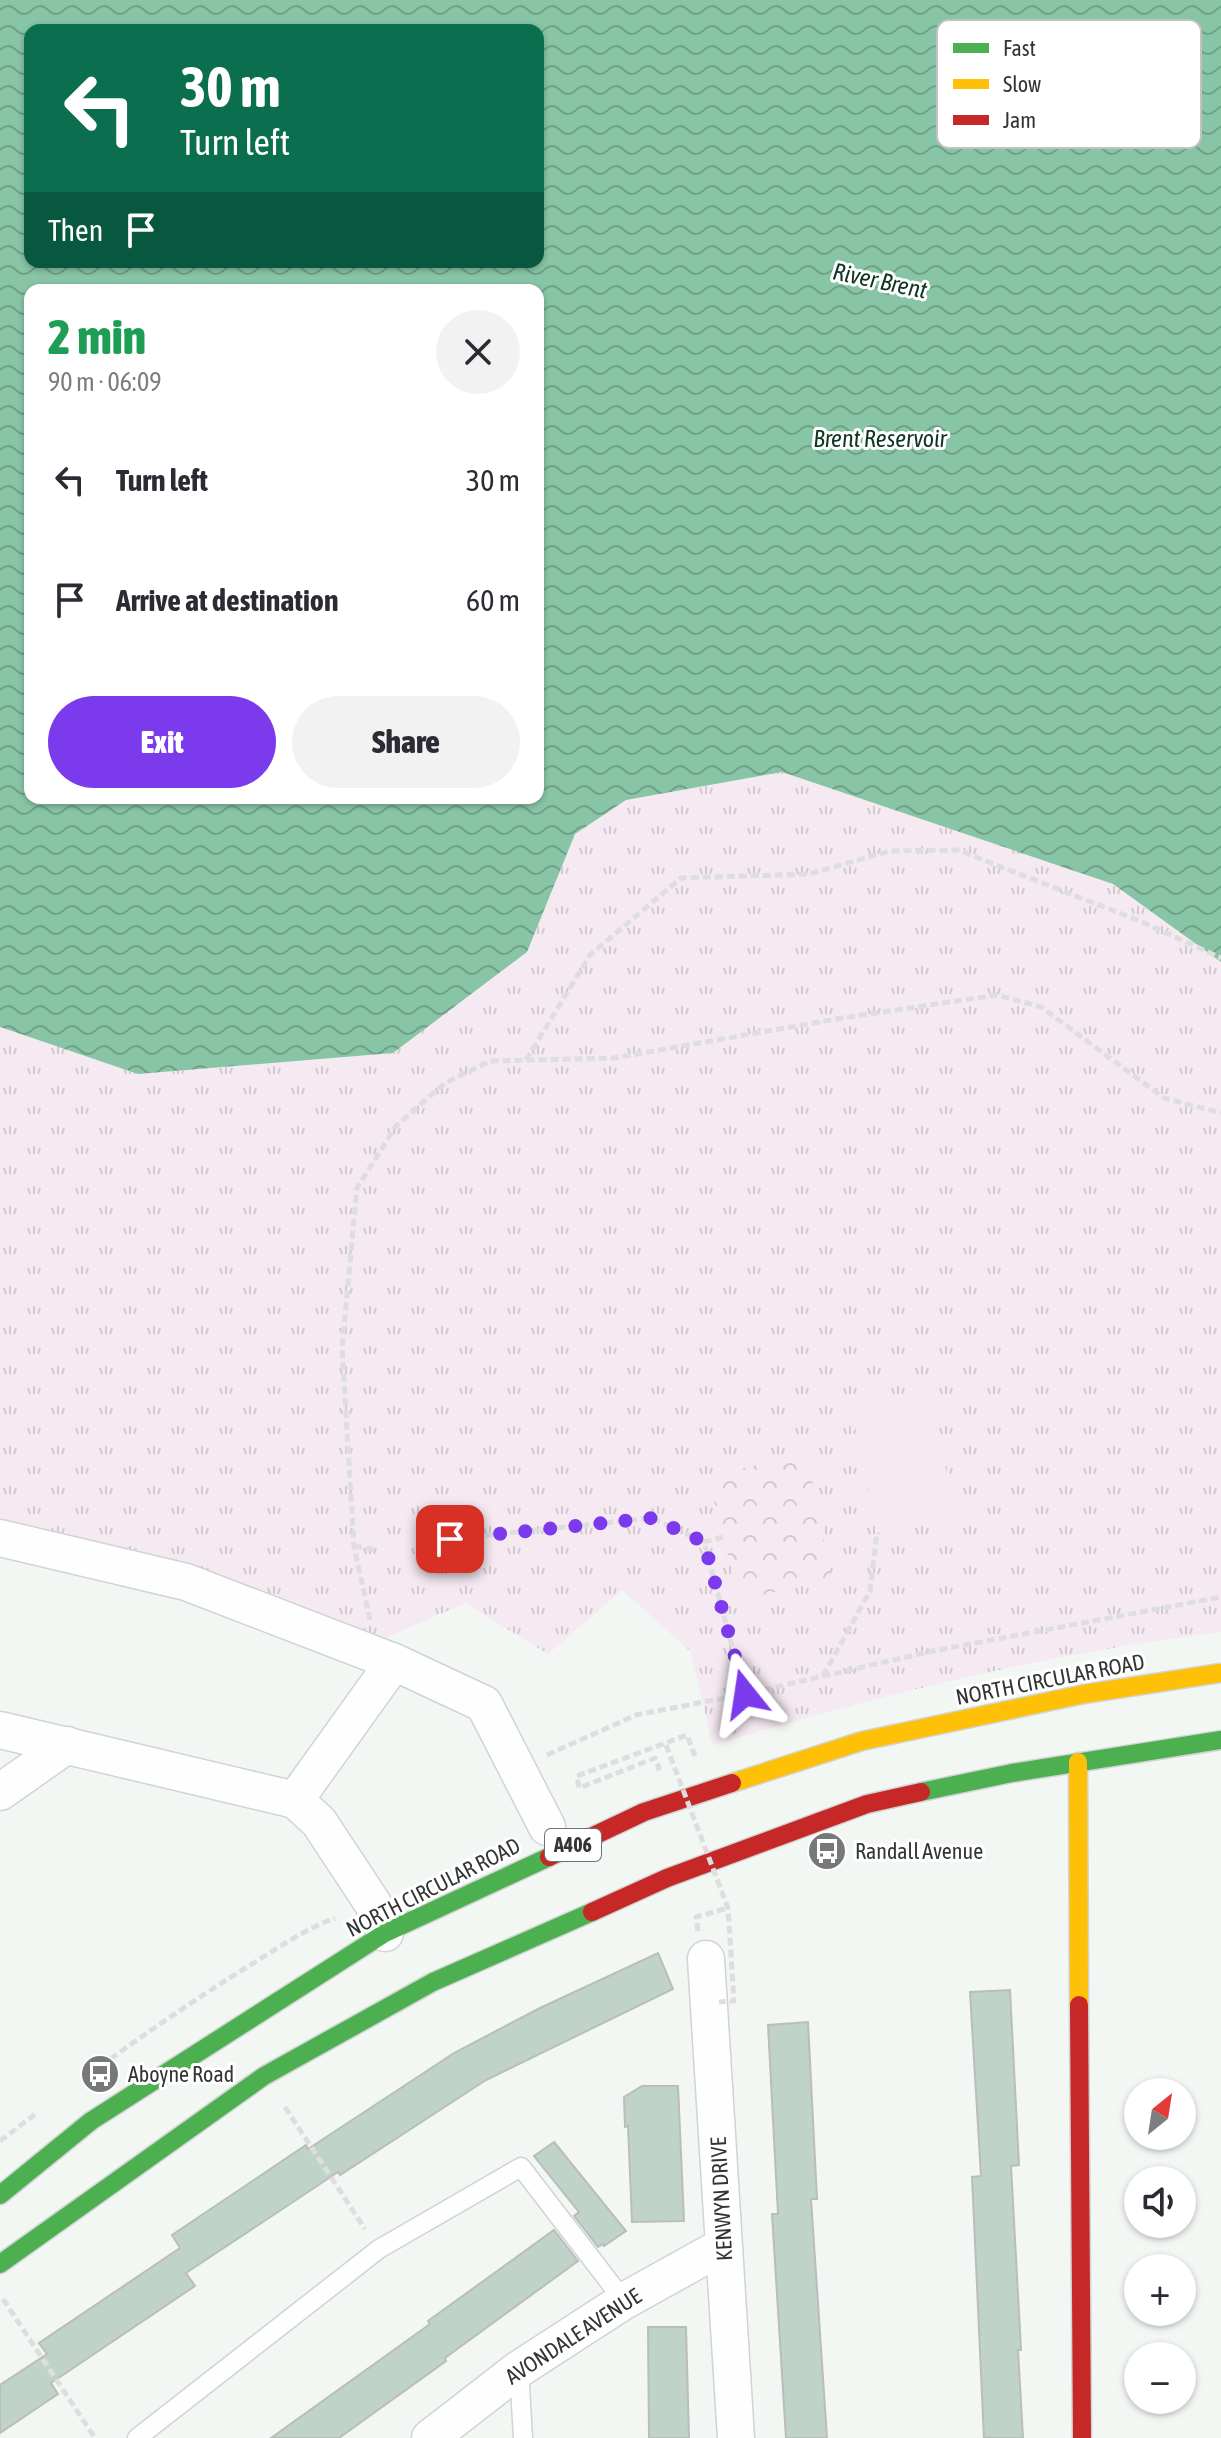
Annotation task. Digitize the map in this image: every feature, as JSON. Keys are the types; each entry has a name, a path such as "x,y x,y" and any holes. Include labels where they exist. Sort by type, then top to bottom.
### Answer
{"main road":[{"name":"NORTH CIRCULAR ROAD","path":"0,2195 91,2121 385,1933 644,1812 862,1741 1084,1694 1221,1673"},
{"path":"0,2264 264,2076 433,1982 667,1878 867,1804 1078,1762 1221,1740"},
{"path":"1078,1762 1082,2438"}],"street":[{"path":"0,1538 186,1582 394,1662 484,1704 547,1827"},
{"path":"295,1800 394,1662"},
{"path":"0,1730 295,1800 319,1822 373,1904 385,1933"},
{"path":"0,1792 67,1745"},
{"name":"KENWYN DRIVE","path":"702,1948 736,2438"},
{"name":"AVONDALE AVENUE","path":"430,2438 519,2369 624,2301 723,2246"}],"lane":[{"path":"137,2438 379,2249 521,2167 624,2301"},
{"path":"519,2369 523,2438"}],"path":[{"path":"526,1061 590,955 681,878 809,874 890,851 958,850 1140,921 1221,958"},
{"path":"394,1662 372,1630 354,1546 342,1347 357,1188 396,1126 445,1083 490,1061 614,1058 842,1018 997,995 1041,1007 1164,1098 1221,1113"},
{"path":"450,1539 652,1518 704,1542 723,1537"},
{"path":"823,1676 870,1591 877,1533"},
{"path":"704,1542 745,1694"},
{"path":"354,1546 376,1550"},
{"path":"517,1769 636,1715 745,1694 933,1651 1221,1597"},
{"path":"646,1773 659,1768 655,1758 579,1788 577,1776 687,1735 696,1759"},
{"path":"666,1745 728,1908 734,2001 719,2002"},
{"path":"702,1948 696,1917 728,1908"},
{"path":"82,2080 153,2027 317,1925"},
{"path":"264,2076 379,2249"},
{"path":"0,2141 46,2106"},
{"path":"0,2294 95,2438"}],"green space":[{"path":"782,772 1113,884 1221,962 1221,1632 1092,1651 965,1678 838,1709 713,1745 690,1651 622,1590 548,1654 465,1603 344,1657 198,1599 0,1552 0,1027 138,1074 393,1053 527,952 575,834 626,800"},
{"path":"929,1391 956,1514 877,1533 851,1408"},
{"path":"807,1454 832,1580 739,1600 708,1476"}],"water":[{"name":"Brent Reservoir","path":"0,0 1221,0 1221,962 1113,884 782,772 626,800 575,834 527,952 393,1053 138,1074 0,1027"}],"building":[{"path":"658,1953 673,1989 486,2080 340,2175 338,2172 186,2273 195,2286 51,2383 58,2394 0,2433 0,2385 47,2354 39,2343 180,2248 172,2235 306,2145 308,2149 454,2053 540,2008"},
{"path":"1010,1990 1019,2165 1011,2166 1023,2438 984,2438 972,2177 981,2176 970,1992"},
{"path":"808,2022 817,2199 811,2199 827,2438 786,2438 772,2214 778,2214 768,2025"},
{"path":"642,2086 678,2086 684,2221 632,2222 624,2097"},
{"path":"554,2142 626,2231 604,2246 598,2247 574,2216 579,2212 534,2156"},
{"path":"554,2230 578,2261 445,2358 446,2361 339,2438 271,2438 430,2324 428,2321"},
{"path":"648,2327 686,2327 689,2438 649,2438"}],"traffic: fast":[{"path":"921,1792 1012,1773 1221,1740"},
{"path":"0,2195 91,2121 385,1933 549,1857"},
{"path":"0,2264 264,2076 433,1982 592,1912"}],"traffic: slow":[{"path":"732,1783 862,1741 1084,1694 1221,1673"},
{"path":"1078,1762 1079,2005"}],"traffic: jam":[{"path":"549,1857 644,1812 732,1783"},
{"path":"592,1912 667,1878 867,1804 921,1792"},
{"path":"1079,2005 1082,2438"}],"place":[{"name":"Randall Avenue","path":"827,1851"},
{"name":"Aboyne Road","path":"100,2074"}],"route":[{"path":"450,1539 652,1518 704,1542 745,1694"}],"water label":[{"name":"River Brent","path":"880,281"}]}
